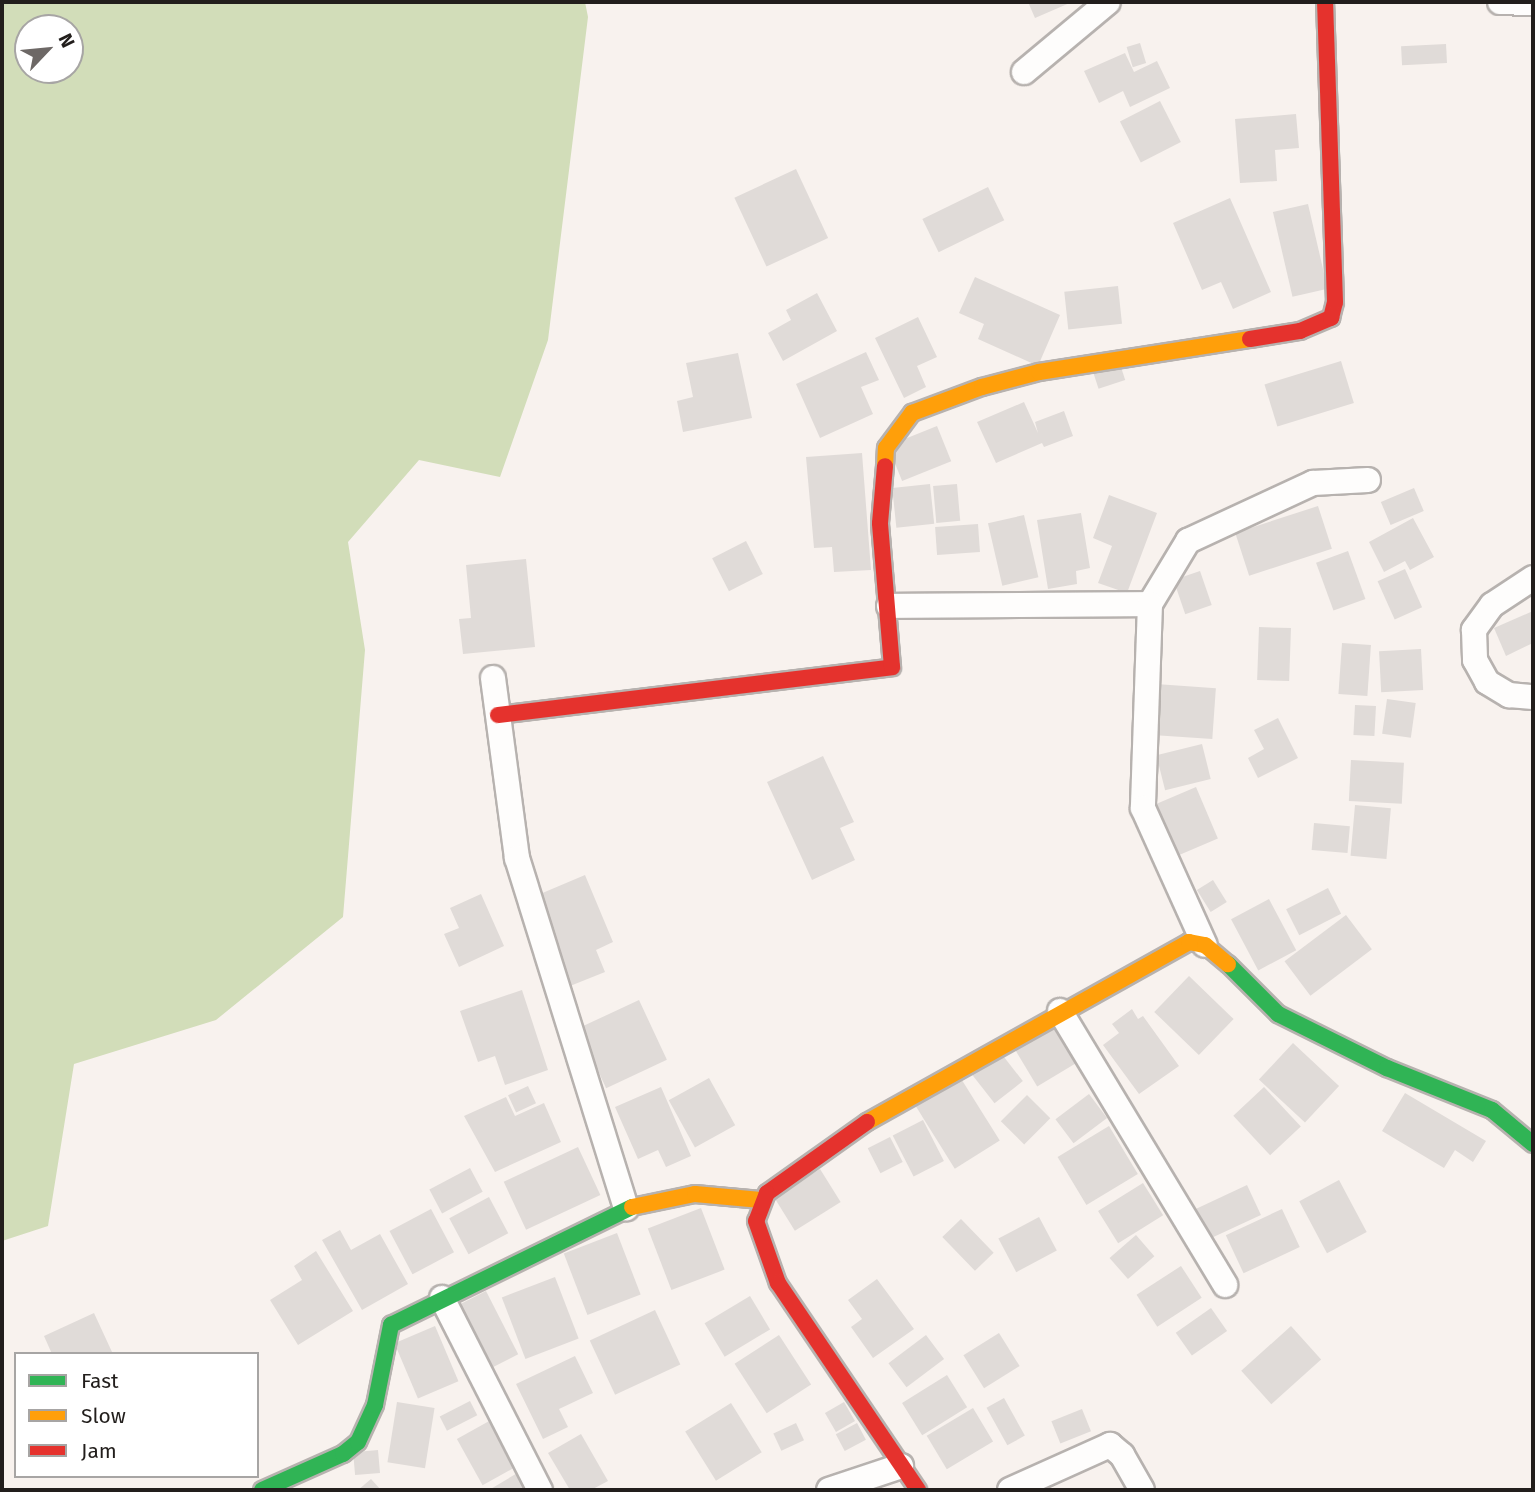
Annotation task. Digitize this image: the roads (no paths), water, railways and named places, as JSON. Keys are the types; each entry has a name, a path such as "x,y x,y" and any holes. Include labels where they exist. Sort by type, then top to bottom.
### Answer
{"street":[{"path":"1024,72 1108,2"},
{"path":"498,715 892,667 880,523 886,448 912,413 982,387 1039,372 1300,331 1331,318 1335,302 1325,2"},
{"path":"1500,2 1533,2"},
{"path":"1368,480 1313,483 1188,541 1150,604 1143,808 1205,945 1278,1014 1376,1063 1492,1110 1533,1144"},
{"path":"1533,578 1492,605 1474,631 1475,660 1487,682 1508,695 1533,698"},
{"path":"889,606 1150,604"},
{"path":"493,678 517,858 626,1208"},
{"path":"262,1490 343,1454 358,1442 375,1405 391,1325 626,1208 695,1194 761,1200 885,1109 1170,949 1189,942 1205,945"},
{"path":"1060,1011 1224,1285"},
{"path":"761,1200 757,1221 778,1283 918,1490"},
{"path":"442,1298 540,1490"},
{"path":"1010,1490 1110,1445 1122,1455 1142,1490"},
{"path":"829,1490 901,1465"}]}
